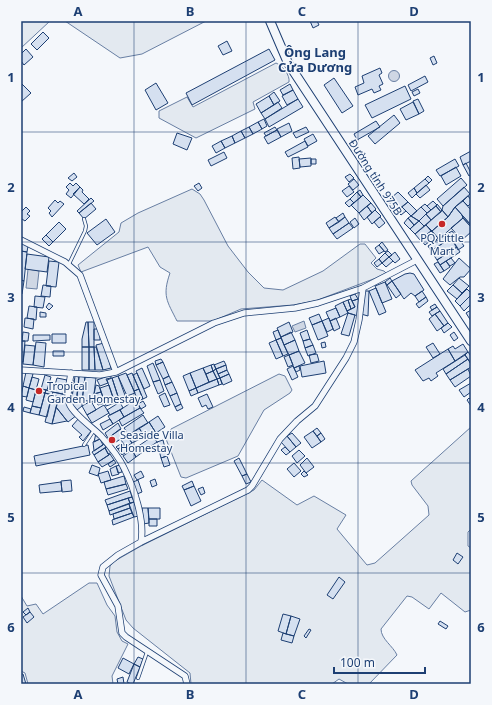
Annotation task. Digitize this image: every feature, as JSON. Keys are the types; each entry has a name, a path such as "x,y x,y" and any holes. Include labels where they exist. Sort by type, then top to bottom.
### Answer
{"main road":[{"name":"Đường tỉnh 975B","path":"273,22 288,63 471,341"}],"street":[{"path":"21,240 69,265 80,275 116,372"},
{"path":"21,370 100,375 116,372 214,323 244,313 295,308 318,303 364,288 417,260"},
{"path":"187,684 185,676 122,633 118,606 101,575 103,567 118,555 141,542 248,490 252,486 280,439 297,421 315,406 346,358 354,342 364,288"},
{"path":"70,373 68,403 101,437 124,467 141,517 141,542"}],"lane":[{"path":"69,265 85,231 86,226 84,220"},
{"path":"84,445 94,430"},
{"path":"138,678 147,651"}],"shaded area":[{"path":"21,21 50,21 21,48"},
{"path":"65,21 206,21 142,54 120,58"},
{"path":"276,63 286,71 289,82 253,102 255,109 196,138 159,118 159,111 187,97 193,107"},
{"path":"394,70 398,72 400,76 398,80 394,82 390,80 388,76 390,72"},
{"path":"192,189 200,194 204,200 228,246 248,272 264,288 283,290 323,271 360,244 365,244 376,258 371,263 377,269 386,273 315,301 293,305 241,309 213,321 177,321 168,303 166,293 170,273 160,267 148,247 81,272 78,265 119,232 121,223 138,213"},
{"path":"28,269 39,271 37,289 26,288"},
{"path":"304,321 306,328 295,332 292,326"},
{"path":"279,374 285,376 292,390 290,393 264,410 238,456 186,478 181,477 166,439 171,429"},
{"path":"471,427 471,529 468,532 468,546 471,548 471,610 465,612 441,593 429,609 412,597 407,596 381,629 383,636 397,655 369,684 348,684 339,679 332,684 191,684 190,673 133,628 126,620 109,576 110,566 113,562 141,546 254,490 262,480 297,505 314,496 346,515 337,529 367,565 375,563 429,515 428,506 412,485 411,481"},
{"path":"89,583 97,583 107,605 115,616 117,632 122,641 128,644 112,676 113,684 28,684 25,673 21,671 21,596 27,606 36,604 43,614"}],"building":[{"path":"310,21 317,21 319,25 313,28"},
{"path":"43,32 49,38 37,50 31,44"},
{"path":"227,41 232,51 223,55 218,46"},
{"path":"26,49 33,57 24,65 21,61 21,54"},
{"path":"269,49 275,60 192,105 186,93"},
{"path":"434,56 437,63 433,65 430,58"},
{"path":"380,68 382,73 379,75 383,84 379,86 381,90 374,93 372,89 358,95 355,87 364,83 362,76"},
{"path":"425,76 428,82 411,91 408,85"},
{"path":"334,78 353,106 342,113 324,85"},
{"path":"21,83 31,93 21,102"},
{"path":"156,83 168,103 156,110 145,90"},
{"path":"290,84 293,90 283,95 280,90"},
{"path":"405,86 411,99 372,118 365,105"},
{"path":"418,89 420,93 414,96 412,92"},
{"path":"293,90 298,99 287,105 282,96"},
{"path":"274,92 280,101 274,105 269,96"},
{"path":"269,96 274,105 261,113 256,104"},
{"path":"298,99 303,107 269,127 265,119"},
{"path":"418,99 424,111 419,114 413,101"},
{"path":"278,102 282,108 265,119 261,113"},
{"path":"413,102 419,114 406,120 400,109"},
{"path":"394,115 400,123 375,144 368,136"},
{"path":"264,119 267,126 262,129 258,122"},
{"path":"376,121 380,127 357,140 354,134"},
{"path":"258,122 262,129 253,134 249,127"},
{"path":"289,123 292,131 281,137 277,129"},
{"path":"249,127 253,134 245,138 241,131"},
{"path":"275,127 277,130 266,136 264,133"},
{"path":"306,127 309,132 296,138 293,133"},
{"path":"277,130 281,137 268,144 264,137"},
{"path":"241,131 245,138 235,143 232,136"},
{"path":"177,133 192,138 187,150 173,144"},
{"path":"313,134 317,141 308,146 304,139"},
{"path":"232,136 235,143 225,148 221,141"},
{"path":"221,141 225,148 216,153 212,146"},
{"path":"305,141 308,147 288,157 285,152"},
{"path":"471,151 471,161 463,165 460,157"},
{"path":"224,152 227,158 211,166 208,160"},
{"path":"299,157 300,168 293,169 292,158"},
{"path":"311,158 311,166 300,167 299,159"},
{"path":"311,159 316,159 316,164 311,164"},
{"path":"455,159 459,166 440,176 436,170"},
{"path":"466,163 471,173 469,176 463,165"},
{"path":"456,167 461,176 446,185 441,176"},
{"path":"74,173 77,177 72,181 68,178"},
{"path":"350,174 354,178 349,182 345,177"},
{"path":"428,176 432,180 429,183 425,179"},
{"path":"461,178 467,185 443,206 437,199"},
{"path":"354,179 359,185 353,190 348,184"},
{"path":"425,179 429,183 417,193 414,188"},
{"path":"70,183 73,186 76,183 80,187 71,198 66,194 69,190 66,187"},
{"path":"199,183 202,188 198,191 194,186"},
{"path":"426,185 430,190 420,198 416,194"},
{"path":"349,186 354,192 347,197 342,191"},
{"path":"80,187 83,190 82,192 89,199 84,204 73,194"},
{"path":"464,187 470,194 455,207 448,217 442,210 443,206"},
{"path":"414,188 417,193 412,198 408,193"},
{"path":"360,190 363,195 361,197 357,192"},
{"path":"357,192 361,197 354,203 350,199"},
{"path":"398,192 408,202 400,208 391,198"},
{"path":"363,195 371,203 359,213 351,205"},
{"path":"468,196 471,203 468,206 463,201"},
{"path":"91,198 94,201 79,213 77,211"},
{"path":"391,198 400,208 397,211 388,201"},
{"path":"350,199 354,203 349,207 345,203"},
{"path":"55,200 58,203 60,201 64,204 52,217 49,213 51,211 48,208"},
{"path":"433,201 437,205 431,210 427,206"},
{"path":"463,201 471,210 470,224 455,207"},
{"path":"408,202 417,211 411,216 402,207"},
{"path":"91,203 96,209 84,219 79,213"},
{"path":"371,203 376,209 372,213 367,206"},
{"path":"425,204 431,210 427,213 421,207"},
{"path":"437,204 442,210 441,212 436,206"},
{"path":"367,206 372,213 364,220 359,213"},
{"path":"436,206 441,212 431,220 426,214"},
{"path":"26,207 30,211 27,214 30,216 25,221 22,219 21,220 21,212"},
{"path":"402,207 406,211 401,215 397,211"},
{"path":"421,207 427,213 419,221 411,216"},
{"path":"455,207 463,218 439,239 432,231 448,217"},
{"path":"375,210 381,216 372,224 367,217"},
{"path":"442,210 448,217 432,231 426,225"},
{"path":"343,213 345,217 339,222 336,218"},
{"path":"426,214 431,220 424,226 419,221"},
{"path":"462,215 470,224 471,227 463,218"},
{"path":"411,216 419,221 414,225 408,218"},
{"path":"335,217 339,222 329,228 326,223"},
{"path":"345,217 349,223 333,234 329,228"},
{"path":"380,217 385,223 379,228 374,222"},
{"path":"355,218 359,224 354,228 350,222"},
{"path":"408,218 414,225 410,229 404,223"},
{"path":"463,218 471,227 471,232 462,240 451,228"},
{"path":"106,219 115,232 97,245 87,233"},
{"path":"419,221 424,226 415,234 410,229"},
{"path":"59,222 66,229 53,242 46,235"},
{"path":"349,223 353,228 337,239 333,234"},
{"path":"426,225 431,231 420,240 415,234"},
{"path":"431,231 438,238 433,243 424,237"},
{"path":"452,231 455,235 431,251 428,246"},
{"path":"46,235 53,242 49,246 42,239"},
{"path":"456,235 464,246 458,250 451,238"},
{"path":"424,237 430,241 425,245 421,240"},
{"path":"451,238 457,247 437,260 431,251"},
{"path":"21,242 28,246 27,252 21,251"},
{"path":"382,242 388,250 385,252 379,245"},
{"path":"379,245 384,251 379,254 375,248"},
{"path":"457,247 460,252 440,265 437,260"},
{"path":"21,251 27,252 24,281 21,280"},
{"path":"388,251 392,255 389,257 385,253"},
{"path":"395,252 400,259 395,263 389,257"},
{"path":"385,253 389,257 382,263 379,259"},
{"path":"27,254 49,257 47,272 25,269"},
{"path":"389,257 393,261 386,267 382,263"},
{"path":"451,258 455,263 450,266 446,261"},
{"path":"459,258 471,269 464,277 460,277 450,285 443,279"},
{"path":"379,259 382,263 377,267 374,263"},
{"path":"49,261 59,262 56,287 46,286"},
{"path":"446,261 450,267 444,271 440,265"},
{"path":"438,262 444,271 440,273 434,264"},
{"path":"410,273 414,274 424,290 415,296 411,293 404,299 392,281"},
{"path":"390,278 392,281 387,285 385,282"},
{"path":"459,278 469,286 462,293 453,285"},
{"path":"21,280 24,281 22,294 21,294"},
{"path":"392,281 401,294 396,298 387,285"},
{"path":"385,282 392,299 382,303 375,286"},
{"path":"43,285 51,286 50,297 41,296"},
{"path":"453,285 462,293 457,299 447,291"},
{"path":"376,288 386,312 379,315 369,291"},
{"path":"467,289 471,295 460,306 455,301"},
{"path":"365,291 369,291 368,316 361,314"},
{"path":"422,291 426,297 419,302 415,296"},
{"path":"355,294 358,299 352,301 350,296"},
{"path":"471,295 471,304 464,311 460,306"},
{"path":"35,296 45,297 43,308 34,307"},
{"path":"426,297 428,301 419,308 416,304"},
{"path":"351,299 355,307 351,309 348,300"},
{"path":"358,299 360,301 358,316 348,313 347,311 355,307 352,301"},
{"path":"348,300 351,309 347,311 343,302"},
{"path":"343,302 348,313 340,317 335,306"},
{"path":"49,303 53,306 49,310 46,307"},
{"path":"435,304 437,307 432,310 430,307"},
{"path":"29,306 37,307 36,320 27,318"},
{"path":"437,307 440,311 432,316 429,312"},
{"path":"336,308 340,317 330,321 326,312"},
{"path":"471,310 471,321 466,313"},
{"path":"440,311 448,323 444,326 435,314"},
{"path":"40,312 46,313 46,317 40,317"},
{"path":"348,313 355,315 349,336 341,334"},
{"path":"319,314 322,321 312,325 309,318"},
{"path":"435,314 444,326 437,331 429,319"},
{"path":"25,318 34,319 33,329 24,327"},
{"path":"329,318 333,329 327,332 322,321"},
{"path":"336,318 340,328 334,331 330,321"},
{"path":"322,321 328,336 318,340 312,325"},
{"path":"86,322 88,322 89,347 82,347 82,339"},
{"path":"88,322 94,322 94,347 89,347"},
{"path":"289,322 293,332 281,337 277,328"},
{"path":"448,323 452,327 444,333 441,328"},
{"path":"94,329 100,329 100,340 94,340"},
{"path":"278,330 281,338 276,340 273,332"},
{"path":"307,330 310,339 303,341 300,333"},
{"path":"23,332 29,333 28,341 22,341"},
{"path":"291,332 295,340 284,345 281,337"},
{"path":"454,332 458,338 454,341 450,335"},
{"path":"52,334 66,334 66,343 52,343"},
{"path":"33,335 50,335 50,340 33,341"},
{"path":"281,338 288,354 283,356 276,340"},
{"path":"310,339 313,345 305,348 303,341"},
{"path":"276,340 283,356 276,359 269,343"},
{"path":"295,340 299,351 289,355 284,345"},
{"path":"21,341 25,341 23,362 21,362"},
{"path":"36,342 46,343 44,367 33,365"},
{"path":"325,342 326,347 322,348 321,343"},
{"path":"104,343 111,368 103,370 96,345"},
{"path":"433,343 440,354 433,358 426,347"},
{"path":"463,344 468,352 455,361 448,349 453,346 455,349"},
{"path":"25,345 35,346 33,365 23,364"},
{"path":"313,345 316,353 308,356 305,348"},
{"path":"82,347 89,347 89,370 82,370"},
{"path":"89,347 94,347 95,370 89,370"},
{"path":"94,347 96,347 103,370 95,370"},
{"path":"448,349 455,361 436,373 438,376 431,381 429,378 423,381 415,370"},
{"path":"53,351 64,351 64,356 53,356"},
{"path":"299,351 305,363 294,368 289,355"},
{"path":"468,352 471,356 471,364 465,355"},
{"path":"317,354 319,361 311,363 309,355"},
{"path":"289,355 293,365 288,367 284,357"},
{"path":"465,355 468,359 446,374 443,369"},
{"path":"161,359 163,362 156,365 155,361"},
{"path":"468,359 471,367 450,380 446,374"},
{"path":"224,361 226,365 216,369 214,365"},
{"path":"324,361 326,373 302,377 300,366"},
{"path":"163,362 169,376 163,379 156,365"},
{"path":"153,363 160,380 153,382 147,366"},
{"path":"214,364 216,369 213,371 211,365"},
{"path":"211,365 213,371 206,374 203,368"},
{"path":"226,365 227,370 218,374 216,369"},
{"path":"293,366 298,377 292,380 287,369"},
{"path":"299,366 300,370 296,372 294,368"},
{"path":"142,368 150,386 144,389 136,371"},
{"path":"203,368 209,382 196,388 190,373"},
{"path":"216,369 220,378 217,379 213,371"},
{"path":"468,369 471,376 455,387 450,380"},
{"path":"227,370 229,374 220,378 218,374"},
{"path":"213,371 217,379 209,382 206,374"},
{"path":"26,372 33,374 29,388 23,386"},
{"path":"126,373 135,393 127,396 118,376"},
{"path":"132,373 139,389 134,391 127,375"},
{"path":"137,373 147,397 143,399 133,375"},
{"path":"190,373 196,388 189,391 183,376"},
{"path":"229,374 232,381 223,385 220,378"},
{"path":"45,375 51,377 47,390 41,389"},
{"path":"111,375 111,378 106,379 108,383 100,386 97,380"},
{"path":"75,376 79,377 77,398 72,398"},
{"path":"79,376 85,377 82,403 76,402"},
{"path":"118,376 126,398 119,400 112,378"},
{"path":"169,376 172,382 165,385 163,379"},
{"path":"32,377 39,379 36,390 29,388"},
{"path":"85,377 96,378 93,402 82,400"},
{"path":"57,378 67,380 63,394 53,392"},
{"path":"112,378 118,396 113,398 107,380"},
{"path":"220,378 222,384 219,385 217,379"},
{"path":"217,379 219,385 198,393 196,388"},
{"path":"160,380 164,391 158,394 153,382"},
{"path":"71,381 74,381 72,394 69,393"},
{"path":"172,382 177,393 170,396 165,385"},
{"path":"471,383 471,392 464,397 459,390"},
{"path":"96,385 99,386 101,392 94,394"},
{"path":"109,385 115,403 106,406 100,388"},
{"path":"23,386 29,388 27,397 21,396"},
{"path":"29,388 36,390 33,402 26,400"},
{"path":"37,388 46,390 45,393 36,391"},
{"path":"196,388 198,393 191,396 189,391"},
{"path":"139,389 143,399 138,401 134,391"},
{"path":"46,390 53,392 52,395 45,393"},
{"path":"36,391 45,393 41,408 32,406"},
{"path":"53,392 66,395 65,399 52,395"},
{"path":"101,392 105,403 98,405 94,394"},
{"path":"45,393 52,395 47,417 39,415"},
{"path":"165,393 170,405 164,407 159,396"},
{"path":"177,393 181,404 175,407 170,396"},
{"path":"69,394 72,395 72,398 77,398 76,402 70,402"},
{"path":"207,394 213,407 208,409 206,405 202,407 198,398"},
{"path":"52,395 59,397 52,424 45,422"},
{"path":"59,397 67,399 77,415 68,422 56,407"},
{"path":"469,398 471,400 471,406 467,400"},
{"path":"132,400 133,402 136,400 140,408 124,417 120,410"},
{"path":"91,401 96,410 87,415 82,406"},
{"path":"143,401 146,406 141,409 138,404"},
{"path":"70,402 82,403 82,406 77,410"},
{"path":"120,402 123,408 110,415 107,410"},
{"path":"181,404 183,408 177,411 175,407"},
{"path":"104,405 109,413 92,423 87,415"},
{"path":"32,406 41,408 39,415 30,413"},
{"path":"24,407 31,409 30,413 23,411"},
{"path":"56,407 67,421 52,424"},
{"path":"140,408 144,413 122,426 119,420"},
{"path":"120,410 124,417 113,424 108,416"},
{"path":"143,415 148,423 129,435 124,428"},
{"path":"158,416 165,427 156,433 149,422"},
{"path":"79,418 92,430 83,441 79,437 82,435 72,426"},
{"path":"110,419 113,424 103,430 100,424"},
{"path":"149,422 156,433 150,437 146,432 143,434 139,428"},
{"path":"118,423 121,429 108,438 105,433"},
{"path":"139,428 144,436 138,440 133,432"},
{"path":"317,428 321,433 317,436 313,431"},
{"path":"120,429 125,436 116,442 111,436"},
{"path":"313,431 321,442 312,448 304,437"},
{"path":"133,432 138,440 132,443 127,436"},
{"path":"96,433 100,439 94,442"},
{"path":"292,433 301,443 296,447 287,436"},
{"path":"321,433 325,439 321,442 317,436"},
{"path":"127,436 132,443 126,447 121,440"},
{"path":"153,436 157,442 144,451 140,445"},
{"path":"287,436 296,447 290,452 281,442"},
{"path":"100,439 103,445 94,451 93,442"},
{"path":"163,440 165,448 159,450 157,442"},
{"path":"122,443 124,445 118,449 116,447"},
{"path":"104,444 106,447 94,455 92,452"},
{"path":"88,445 90,455 36,466 34,456"},
{"path":"124,445 128,451 122,455 118,449"},
{"path":"140,445 144,451 136,457 132,450"},
{"path":"108,446 112,452 108,454 105,448"},
{"path":"285,447 290,452 286,455 281,450"},
{"path":"105,448 109,455 98,462 94,455"},
{"path":"165,448 167,456 161,458 159,450"},
{"path":"132,450 136,457 128,463 123,456"},
{"path":"299,450 305,456 297,463 292,456"},
{"path":"110,454 114,460 102,467 98,462"},
{"path":"167,456 170,465 164,467 161,458"},
{"path":"239,458 247,474 242,476 234,461"},
{"path":"307,458 314,467 306,473 300,465"},
{"path":"114,460 116,463 110,467 108,464"},
{"path":"294,463 301,471 294,477 287,469"},
{"path":"92,465 100,468 98,476 89,473"},
{"path":"120,465 122,472 118,473 116,466"},
{"path":"116,466 119,474 112,476 110,469"},
{"path":"108,471 111,480 101,483 98,474"},
{"path":"141,471 144,477 137,480 134,475"},
{"path":"304,471 308,475 304,477 301,474"},
{"path":"247,474 251,482 246,484 242,476"},
{"path":"124,476 126,484 106,489 104,482"},
{"path":"155,479 157,485 152,487 150,481"},
{"path":"71,480 72,491 62,492 61,481"},
{"path":"138,480 142,492 137,494 133,482"},
{"path":"192,481 194,486 184,490 182,486"},
{"path":"61,482 62,491 40,493 39,485"},
{"path":"126,484 128,489 108,495 106,489"},
{"path":"194,486 201,501 191,506 184,490"},
{"path":"203,487 205,493 201,495 198,489"},
{"path":"130,491 132,497 107,505 105,500"},
{"path":"132,497 134,502 130,503 128,498"},
{"path":"128,498 130,503 109,511 107,505"},
{"path":"134,502 139,516 134,517 129,504"},
{"path":"129,504 130,508 110,515 109,511"},
{"path":"130,508 132,513 114,519 113,514"},
{"path":"142,508 148,508 149,523 143,524"},
{"path":"148,508 160,508 160,519 149,519"},
{"path":"132,513 134,517 113,525 112,520"},
{"path":"149,519 157,519 157,526 149,526"},
{"path":"457,553 463,557 458,564 453,560"},
{"path":"339,577 345,582 333,599 327,595"},
{"path":"28,608 30,612 26,615 23,612"},
{"path":"30,612 34,617 27,623 23,617"},
{"path":"283,614 291,616 286,634 278,631"},
{"path":"291,616 300,619 294,636 286,634"},
{"path":"440,621 448,626 446,629 438,624"},
{"path":"309,629 311,630 306,638 304,636"},
{"path":"283,633 294,636 292,643 281,640"},
{"path":"138,657 143,659 140,667 134,664"},
{"path":"123,658 134,664 129,674 118,668"},
{"path":"134,664 140,667 133,684 131,684 127,682"},
{"path":"21,674 23,674 26,684 21,684"},
{"path":"123,677 124,684 118,684 117,679"}],"place":[{"name":"PQ Little Mart","path":"442,224"},
{"name":"Tropical Garden Homestay","path":"39,391"},
{"name":"Seaside Villa Homestay","path":"112,440"}],"district":[{"name":"Ông Lang Cửa Dương","path":"315,60"}]}
